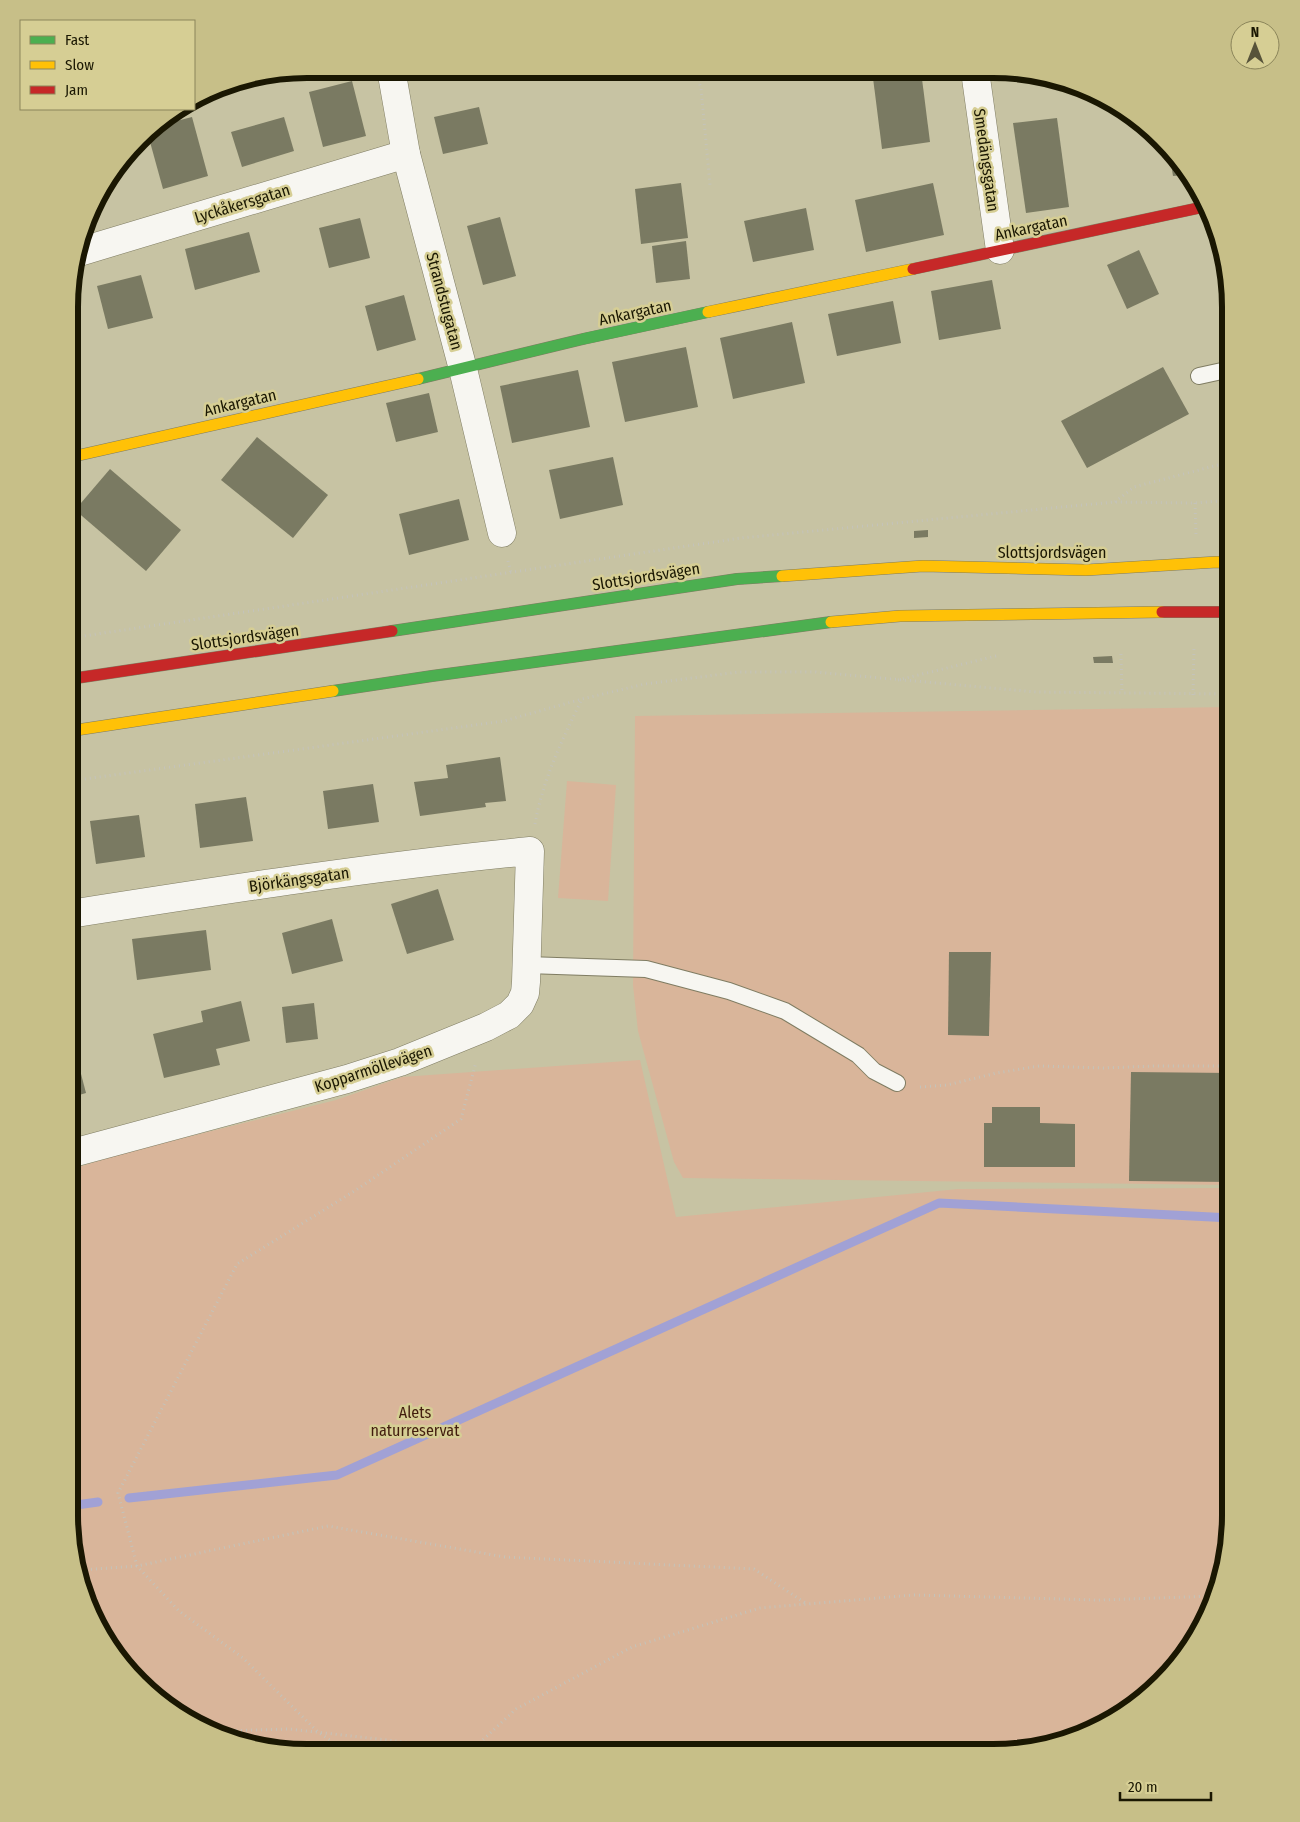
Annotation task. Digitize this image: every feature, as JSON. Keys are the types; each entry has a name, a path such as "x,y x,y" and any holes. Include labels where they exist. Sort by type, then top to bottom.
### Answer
{"main road":[{"name":"Ankargatan","path":"78,455 463,369 583,339 1200,208"},
{"path":"1217,562 1222,560"},
{"name":"Slottsjordsvägen","path":"78,679 737,579 922,566 1086,570 1222,562"},
{"path":"78,730 432,676 846,620 900,616 1110,612 1222,613"}],"street":[{"name":"Strandstugatan","path":"393,78 406,154 463,369 502,533"},
{"name":"Smedängsgatan","path":"976,78 1000,250"},
{"name":"Lyckåkersgatan","path":"84,250 406,154"},
{"name":"Björkängsgatan","path":"78,913 244,886 454,858 530,851"},
{"name":"Kopparmöllevägen","path":"78,1152 347,1079 400,1062 486,1027 509,1015 520,1004 524,993 527,965 530,851"}],"lane":[{"path":"1199,376 1222,371"},
{"path":"527,965 646,969 729,991 785,1010 858,1055 874,1071 897,1083"}],"path":[{"path":"698,78 701,88 710,184"},
{"path":"1114,502 1134,487 1222,463"},
{"path":"78,637 741,538 1114,502 1195,503 1222,501"},
{"path":"1195,503 1196,537"},
{"path":"1193,695 1194,647"},
{"path":"1120,654 1122,694"},
{"path":"895,680 1000,655"},
{"path":"78,780 504,721 645,684 739,672 815,672 1036,692 1222,694"},
{"path":"530,851 538,804 554,758 582,699"},
{"path":"335,1744 318,1732 243,1658 179,1611 137,1566 118,1493 237,1264 356,1190 461,1119 486,1027"},
{"path":"897,1083 918,1087 947,1085 997,1073 1039,1066 1103,1068 1222,1066"},
{"path":"84,1570 137,1566 328,1526 505,1557 754,1568 807,1604"},
{"path":"478,1744 516,1709 632,1647 760,1608 914,1595 1098,1600 1207,1596"},
{"path":"230,1731 289,1729 423,1744"}],"green space":[{"path":"1222,707 1222,1185 683,1178 674,1162 638,1031 633,985 635,716"},
{"path":"567,781 616,785 608,901 558,898"},
{"name":"Alets naturreservat","path":"640,1060 676,1217 958,1189 1222,1188 1221,1545 1215,1575 1205,1603 1184,1643 1166,1666 1144,1688 1108,1714 1081,1727 1053,1737 1008,1744 292,1744 247,1737 205,1721 179,1706 156,1688 134,1666 116,1643 95,1603 85,1575 79,1545 78,1167 127,1152 336,1100 402,1077"}],"building":[{"path":"873,78 922,78 930,142 882,149"},
{"path":"352,81 366,136 323,147 309,92"},
{"path":"479,107 488,144 443,154 434,117"},
{"path":"192,117 208,176 163,189 150,140 170,123"},
{"path":"284,117 294,151 242,167 231,132"},
{"path":"1057,118 1069,207 1026,213 1013,123"},
{"path":"1171,162 1181,175 1173,176"},
{"path":"681,183 688,238 641,244 635,189"},
{"path":"933,183 944,235 866,252 855,200"},
{"path":"806,208 814,250 753,262 744,221"},
{"path":"500,217 516,276 483,285 467,226"},
{"path":"360,218 370,258 329,268 319,228"},
{"path":"249,232 260,272 195,290 185,249"},
{"path":"686,241 690,279 656,283 652,246"},
{"path":"1139,250 1159,294 1127,309 1107,265"},
{"path":"141,275 153,318 108,329 97,286"},
{"path":"992,280 1001,329 939,340 931,291"},
{"path":"404,295 416,340 377,351 365,306"},
{"path":"893,301 901,343 837,356 828,314"},
{"path":"792,322 805,383 733,399 720,338"},
{"path":"686,347 698,407 625,422 612,362"},
{"path":"1163,367 1189,414 1087,468 1061,421"},
{"path":"578,370 590,427 512,443 500,386"},
{"path":"429,393 438,432 396,442 386,403"},
{"path":"257,437 328,495 293,538 221,480"},
{"path":"613,457 623,505 560,519 549,470"},
{"path":"110,469 181,530 146,571 78,513 78,506"},
{"path":"459,499 469,540 409,555 399,514"},
{"path":"928,530 928,537 914,538 914,531"},
{"path":"1112,656 1113,663 1094,663 1093,657"},
{"path":"500,757 506,801 485,803 486,807 420,816 414,782 448,778 446,765"},
{"path":"373,784 379,822 328,829 323,791"},
{"path":"246,797 253,841 200,848 195,804"},
{"path":"139,815 145,857 96,864 90,821"},
{"path":"438,889 454,940 407,954 391,904"},
{"path":"332,919 343,961 292,974 282,933"},
{"path":"206,930 211,970 137,980 132,939"},
{"path":"949,952 991,952 989,1036 948,1035"},
{"path":"241,1001 250,1041 216,1049 220,1065 164,1078 153,1034 203,1022 201,1011"},
{"path":"314,1003 318,1039 286,1043 282,1007"},
{"path":"78,1062 86,1093 78,1095"},
{"path":"1131,1072 1222,1073 1222,1182 1129,1181"},
{"path":"992,1107 1040,1107 1040,1123 1075,1124 1075,1167 984,1167 984,1123 992,1123"}],"waterway":[{"path":"129,1498 337,1475 939,1203 1222,1218"},
{"path":"78,1505 98,1502"}],"traffic: fast":[{"path":"418,379 583,339 708,312"},
{"path":"392,631 737,579 782,576"},
{"path":"333,691 831,622"}],"traffic: slow":[{"path":"708,312 913,269"},
{"path":"78,455 418,379"},
{"path":"782,576 923,566 1086,570 1222,562"},
{"path":"831,622 900,616 1162,612"},
{"path":"78,730 333,691"}],"traffic: jam":[{"path":"913,269 1200,208"},
{"path":"1162,612 1222,612"},
{"path":"78,678 392,631"}]}
